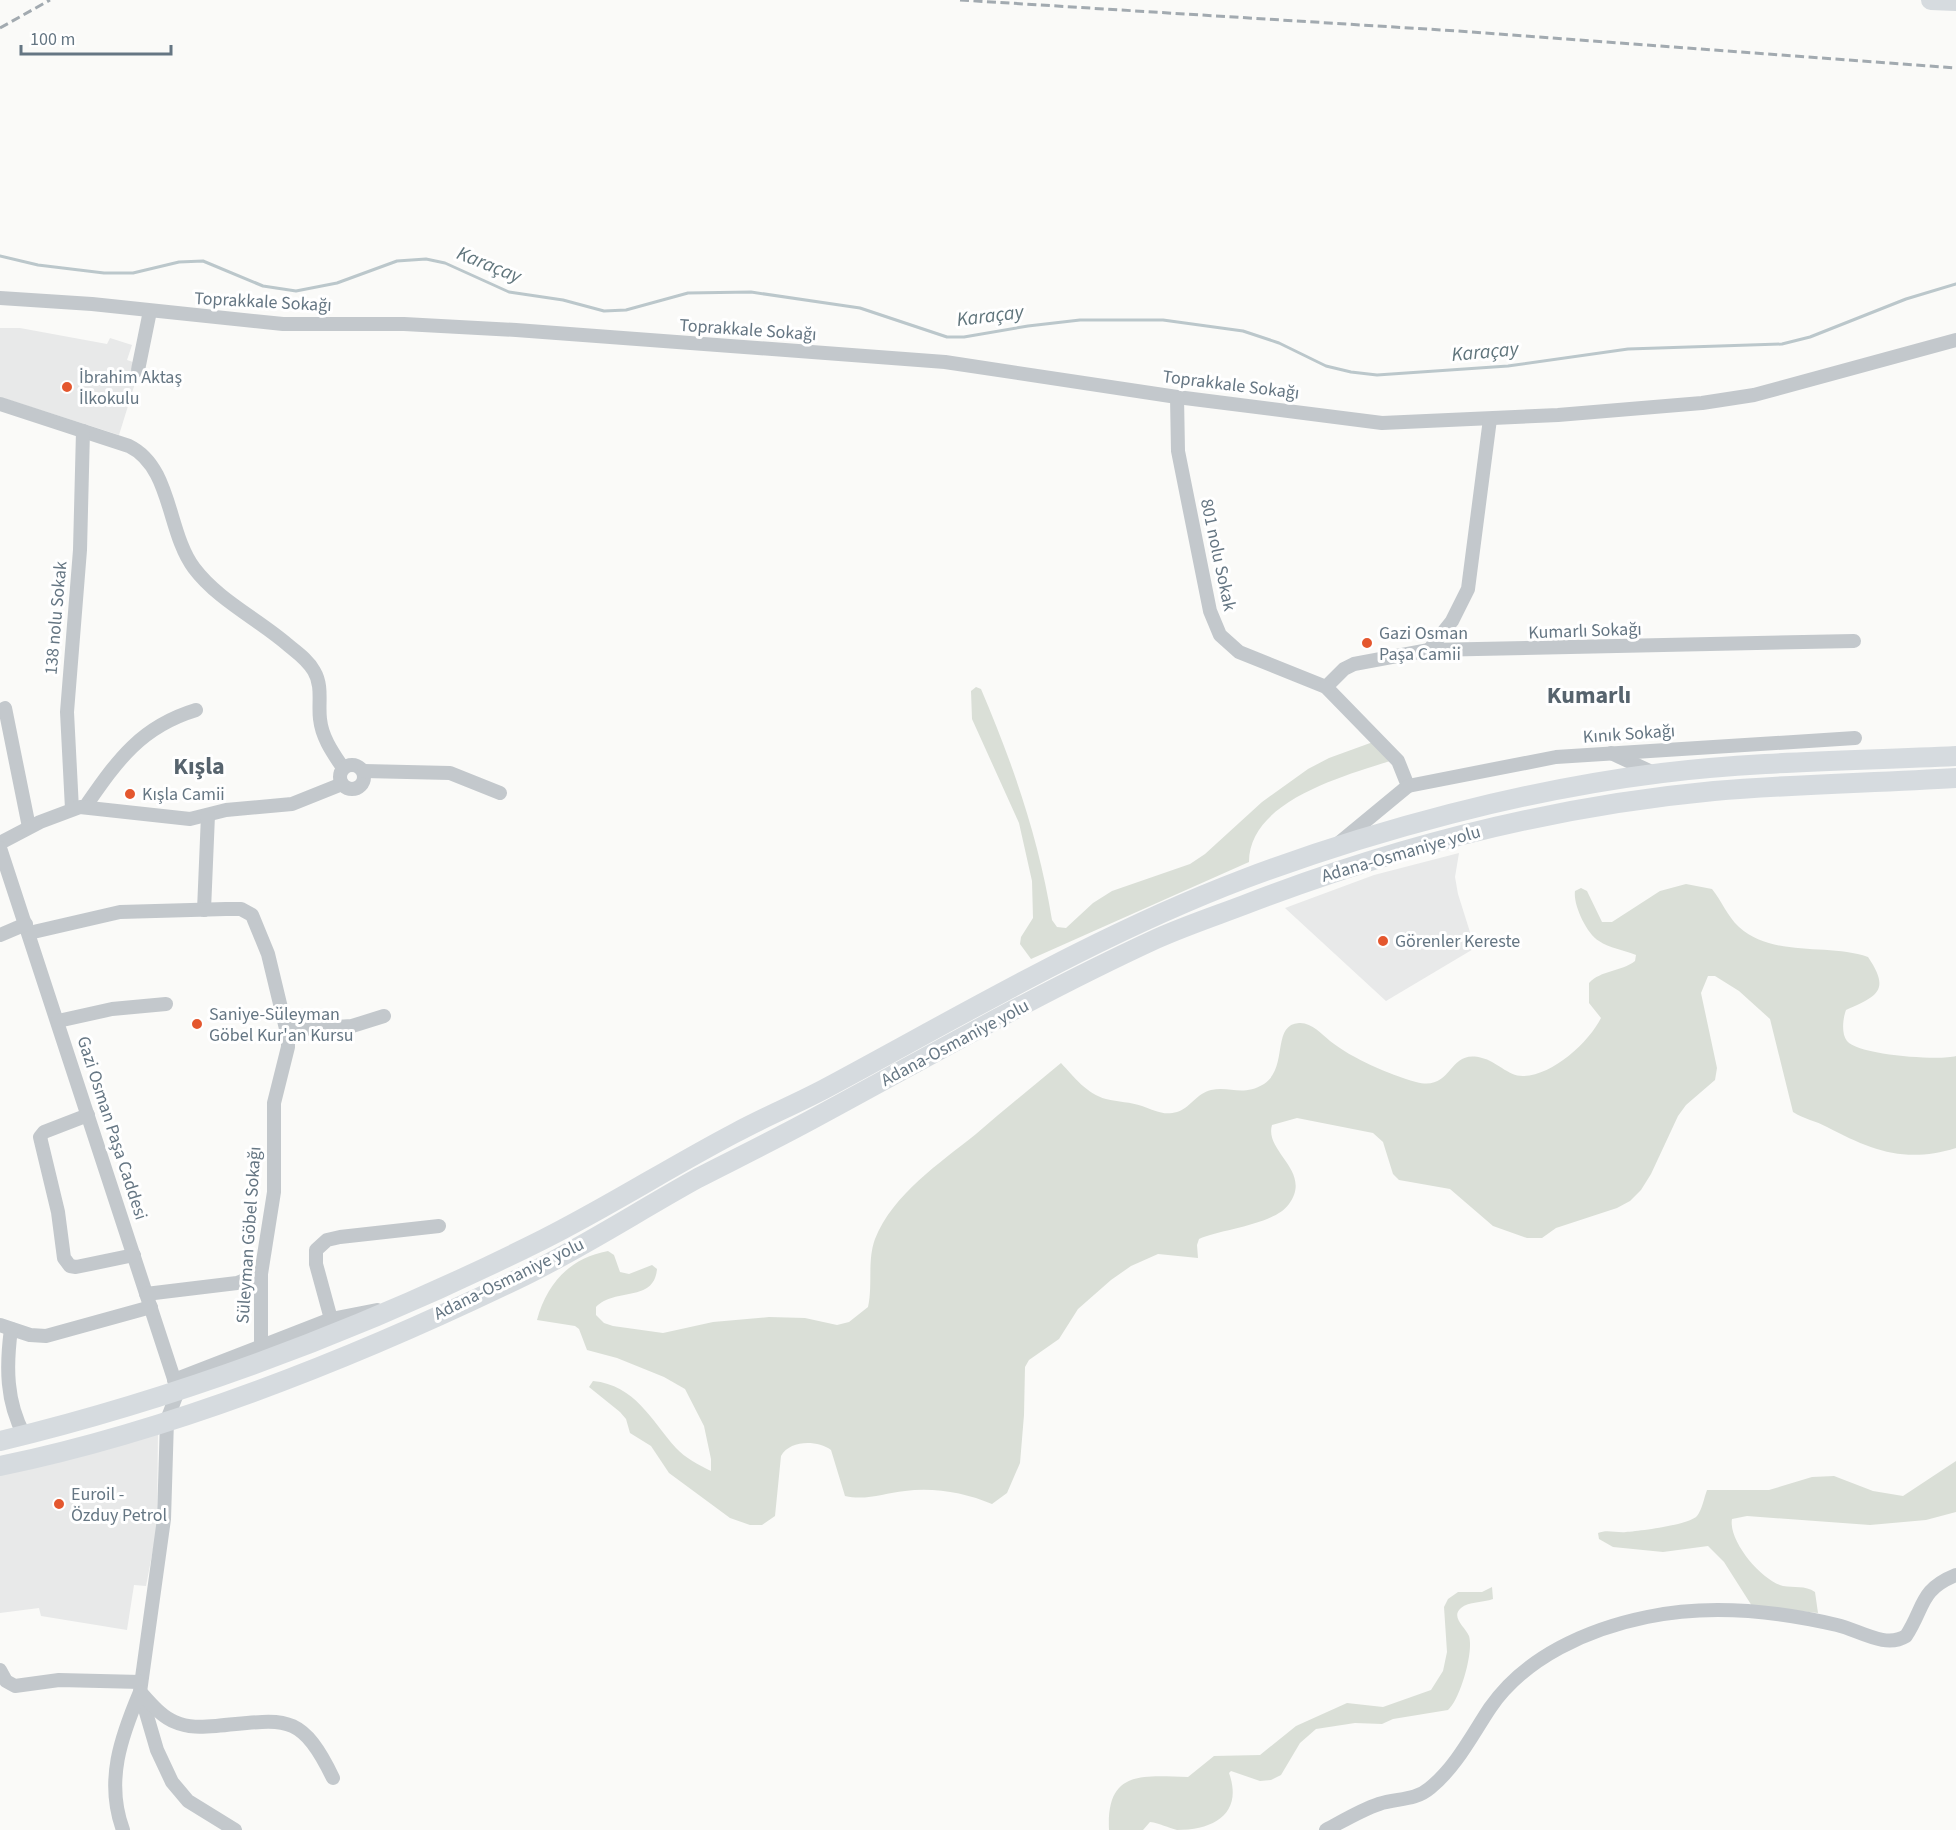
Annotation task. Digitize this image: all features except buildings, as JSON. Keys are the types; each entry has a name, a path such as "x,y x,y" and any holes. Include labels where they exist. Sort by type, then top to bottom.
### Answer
{"highway":[{"path":"1931,0 1956,1"},
{"name":"Adana-Osmaniye yolu","path":"0,1441 176,1385 394,1307 544,1239 705,1149 824,1089 1052,964 1240,880 1333,848 1519,799 1656,774 1705,768 1956,756"},
{"name":"Adana-Osmaniye yolu","path":"0,1467 66,1451 278,1383 527,1274 702,1176 1082,976 1159,938 1293,886 1386,856 1497,827 1626,803 1714,791 1956,778"}],"street":[{"name":"Toprakkale Sokağı","path":"0,298 283,324 404,324 516,330 945,362 1177,398 1382,423 1490,419 1702,403 1754,395 1956,340"},
{"path":"138,370 150,311"},
{"name":"801 nolu Sokak","path":"1177,398 1178,451 1207,601 1216,629 1227,643 1239,652 1326,687"},
{"path":"0,404 129,446 145,456 158,479 183,550 195,569 216,590 273,632 310,664 319,681 322,729 343,768 340,776 342,784 348,789 357,789 363,784 364,771"},
{"path":"1429,650 1452,621 1468,589 1490,419"},
{"name":"138 nolu Sokak","path":"79,808 66,712 79,562 82,431"},
{"name":"Kumarlı Sokağı","path":"1326,687 1344,669 1354,664 1429,650 1854,642"},
{"path":"1326,687 1398,761 1408,786"},
{"path":"5,708 29,827"},
{"path":"79,808 123,755 144,735 170,719 196,710"},
{"name":"Kınık Sokağı","path":"1333,848 1408,786 1535,760 1609,752 1855,738"},
{"path":"1609,752 1656,774"},
{"path":"343,768 354,765 364,771 450,773 501,793"},
{"path":"0,843 29,827 79,808 179,819 226,810 292,804 342,784"},
{"path":"204,910 207,815"},
{"name":"Gazi Osman Paşa Caddesi","path":"0,848 176,1385"},
{"name":"Süleyman Göbel Sokağı","path":"0,935 120,912 241,909 252,915 268,954 287,1030 288,1047 274,1103 274,1201 261,1274 261,1354"},
{"path":"58,1021 102,1011 165,1004"},
{"path":"287,1030 352,1026 384,1016"},
{"path":"88,1115 41,1134 58,1212 64,1257 70,1266 76,1267 134,1255"},
{"path":"331,1319 316,1264 316,1250 324,1242 340,1237 439,1226"},
{"path":"24,1435 14,1415 8,1382 6,1327 30,1335 46,1336 148,1301 237,1283 261,1274"},
{"path":"261,1354 331,1319 394,1307"},
{"path":"123,1830 115,1789 116,1759 140,1687 164,1519 167,1420 176,1385"},
{"path":"1326,1830 1379,1804 1415,1797 1430,1788 1455,1760 1508,1685 1546,1655 1591,1635 1624,1622 1658,1615 1729,1611 1837,1625 1884,1641 1893,1641 1906,1636 1925,1596 1934,1586 1956,1575"},
{"path":"0,1670 6,1681 15,1686 59,1680 140,1687 172,1722 188,1726 290,1723 310,1740 322,1755 333,1778"},
{"path":"140,1687 157,1750 172,1782 188,1802 235,1830"}],"shaded area":[{"name":"İbrahim Aktaş İlkokulu","path":"0,328 20,328 107,344 110,338 132,345 127,360 133,362 130,374 137,377 119,435 0,397"},
{"path":"976,687 981,689 1024,802 1040,860 1052,920 1057,927 1066,928 1093,903 1112,891 1190,864 1205,854 1262,802 1308,769 1329,758 1373,742 1390,761 1325,783 1281,807 1265,823 1253,841 1249,862 1031,959 1020,944 1021,937 1033,918 1032,881 1019,823 972,719 971,691"},
{"path":"1459,853 1455,877 1475,948 1386,1001 1285,908 1374,875"},
{"path":"1686,884 1712,889 1731,918 1753,937 1784,946 1853,953 1868,957 1879,978 1879,985 1873,996 1846,1010 1843,1026 1845,1038 1854,1046 1866,1050 1899,1056 1933,1058 1956,1056 1956,1148 1921,1155 1889,1152 1859,1142 1793,1112 1770,1019 1739,991 1715,976 1708,976 1701,993 1717,1068 1715,1080 1686,1105 1678,1116 1651,1174 1641,1190 1630,1201 1617,1208 1556,1228 1542,1238 1527,1238 1493,1226 1450,1189 1399,1180 1393,1174 1383,1142 1373,1133 1297,1118 1272,1125 1271,1135 1292,1172 1295,1182 1295,1192 1289,1204 1282,1211 1260,1222 1199,1239 1198,1258 1158,1254 1131,1266 1078,1309 1059,1339 1029,1360 1025,1367 1020,1463 1007,1493 992,1504 961,1494 938,1490 905,1491 868,1497 845,1496 831,1450 819,1444 804,1443 791,1447 781,1456 775,1516 762,1525 750,1525 730,1518 669,1473 651,1446 630,1433 626,1419 620,1412 589,1387 593,1381 620,1389 641,1405 680,1452 711,1471 711,1459 704,1426 685,1389 664,1377 617,1358 587,1350 579,1329 575,1326 537,1320 547,1295 562,1274 571,1266 594,1254 608,1251 614,1255 620,1272 629,1274 652,1265 657,1269 654,1280 642,1291 614,1297 596,1307 596,1315 604,1323 613,1326 663,1333 713,1322 769,1317 805,1318 837,1325 849,1322 868,1307 875,1239 893,1208 919,1180 1061,1063 1081,1084 1099,1097 1167,1113 1185,1108 1201,1094 1211,1090 1243,1091 1264,1084 1272,1077 1276,1068 1285,1031 1290,1025 1299,1023 1312,1026 1339,1048 1360,1060 1416,1082 1437,1081 1462,1059 1471,1057 1487,1060 1518,1076 1547,1070 1579,1047 1601,1018 1589,1003 1589,983 1599,976 1629,965 1635,961 1636,955 1607,945 1589,932 1581,918 1575,891 1581,888 1587,891 1602,922 1612,922 1660,891"},
{"path":"158,1431 157,1529 146,1586 134,1585 127,1630 41,1616 39,1608 0,1613 0,1472"},
{"path":"1956,1461 1956,1512 1926,1520 1870,1525 1747,1516 1732,1519 1735,1538 1748,1559 1775,1583 1815,1592 1818,1613 1752,1606 1724,1562 1708,1546 1663,1552 1613,1547 1599,1539 1598,1533 1601,1532 1652,1529 1692,1519 1700,1511 1707,1490 1769,1490 1812,1477 1834,1476 1873,1491 1903,1496"},
{"path":"1492,1587 1493,1599 1468,1604 1458,1611 1458,1619 1469,1636 1470,1653 1461,1686 1453,1705 1448,1710 1393,1719 1382,1724 1355,1723 1316,1729 1300,1743 1281,1775 1271,1780 1260,1781 1231,1771 1229,1773 1232,1798 1229,1808 1223,1816 1204,1827 1177,1830 1150,1822 1143,1830 1109,1830 1110,1810 1114,1796 1121,1786 1130,1780 1156,1776 1188,1777 1214,1756 1260,1755 1296,1726 1347,1703 1383,1707 1431,1690 1443,1671 1447,1652 1444,1607 1448,1599 1458,1592 1482,1592"}],"waterway":[{"name":"Karaçay","path":"0,256 38,265 104,273 133,273 179,262 203,261 263,286 296,291 337,283 397,261 426,259 445,263 509,292 563,300 604,311 626,310 688,293 751,292 860,308 947,337 964,337 1080,320 1163,320 1243,331 1279,343 1326,366 1377,375 1508,366 1628,349 1782,344 1810,337 1906,299 1956,284"}],"railway":[{"path":"0,28 50,0"},
{"path":"960,0 1458,31 1956,68"}],"place":[{"name":"İbrahim Aktaş İlkokulu","path":"67,387"},
{"name":"Gazi Osman Paşa Camii","path":"1367,643"},
{"name":"Kışla Camii","path":"130,794"},
{"name":"Görenler Kereste","path":"1383,941"},
{"name":"Saniye-Süleyman Göbel Kur'an Kursu","path":"197,1024"},
{"name":"Euroil - Özduy Petrol","path":"59,1504"}],"district":[{"name":"Kumarlı","path":"1589,695"},
{"name":"Kışla","path":"199,766"}]}
